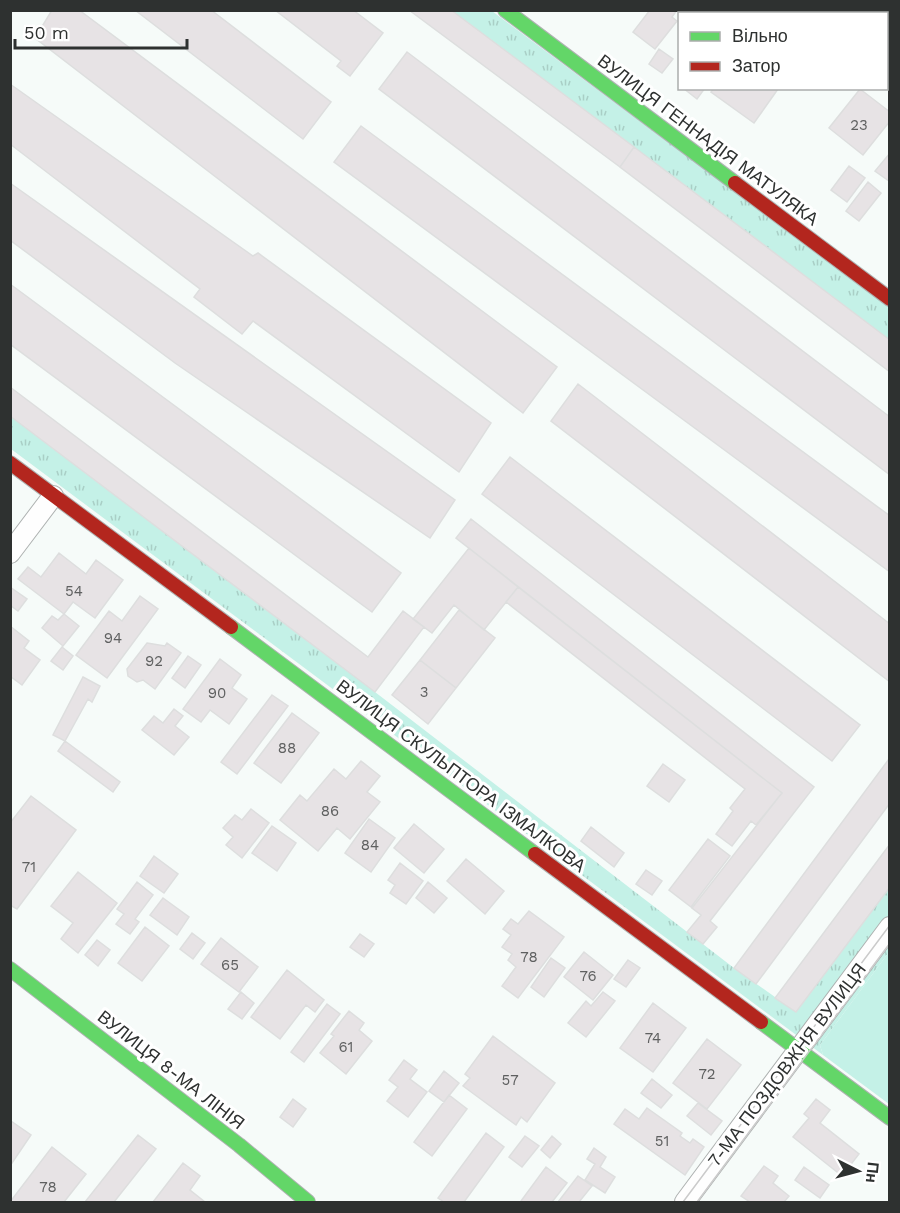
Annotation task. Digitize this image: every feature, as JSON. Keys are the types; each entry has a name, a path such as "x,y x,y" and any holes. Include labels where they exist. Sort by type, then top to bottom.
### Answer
{"street":[{"name":"ВУЛИЦЯ ГЕННАДІЯ МАТУЛЯКА","path":"505,10 890,298"},
{"name":"ВУЛИЦЯ СКУЛЬПТОРА ІЗМАЛКОВА","path":"10,463 890,1118"},
{"path":"10,553 53,496"},
{"name":"7-МА ПОЗДОВЖНЯ ВУЛИЦЯ","path":"685,1203 797,1049 890,927"},
{"name":"ВУЛИЦЯ 8-МА ЛІНІЯ","path":"10,969 239,1145 308,1203"}],"green space":[{"path":"451,11 492,11 889,307 889,340"},
{"path":"10,416 375,692 734,968 796,1012 889,887 889,952 820,1045 823,1055 11,449"},
{"path":"889,952 889,1104 823,1055 820,1045"}],"building":[{"path":"52,10 79,10 557,367 523,413 35,38"},
{"path":"135,10 211,10 331,102 303,139"},
{"path":"275,10 353,10 383,33 350,76 337,66 341,61"},
{"path":"409,10 451,10 634,147 620,167"},
{"path":"650,10 677,10 672,17 677,21 655,49 633,32"},
{"path":"659,49 673,59 662,73 649,64"},
{"path":"407,52 890,417 890,475 379,89"},
{"path":"10,84 253,256 258,253 491,423 459,472 253,321 242,334 194,297 200,289 10,144"},
{"path":"686,90 704,90 697,99"},
{"path":"712,90 777,90 754,123 711,92"},
{"path":"859,90 890,112 890,121 863,155 829,128"},
{"path":"361,126 890,516 890,572 334,162"},
{"path":"634,147 890,340 890,372 620,167"},
{"path":"890,153 890,181 889,181 875,171"},
{"path":"849,166 865,178 847,202 831,190"},
{"path":"868,182 881,193 859,221 846,211"},
{"path":"10,183 455,500 430,538 175,363 10,240"},
{"path":"10,284 401,573 372,612 10,344"},
{"path":"578,384 890,624 890,682 551,421"},
{"path":"10,387 368,657 403,611 424,627 375,692 10,416"},
{"path":"510,457 860,725 832,761 482,494"},
{"path":"471,519 814,787 710,921 717,927 703,944 687,932 701,915 692,908 782,793 456,538"},
{"path":"469,548 518,587 484,630 454,605 432,633 413,619"},
{"path":"59,553 86,574 96,560 123,580 95,618 73,602 64,614 18,579 28,567 41,577"},
{"path":"10,587 27,599 18,611 10,605"},
{"path":"518,587 782,793 756,825 751,821 732,846 716,834 733,811 730,808 745,789 506,602"},
{"path":"140,596 158,609 107,678 76,655 109,611 122,621"},
{"path":"459,610 495,638 456,688 420,660"},
{"path":"64,614 79,626 63,646 42,628 52,616 58,620"},
{"path":"10,626 29,641 24,648 40,660 22,685 10,676"},
{"path":"147,643 165,646 167,643 181,653 155,689 143,680 137,682 128,676 127,669"},
{"path":"62,647 73,656 63,670 51,661"},
{"path":"188,656 201,665 185,688 172,678"},
{"path":"220,659 241,675 232,688 247,699 229,724 210,710 201,722 183,709"},
{"path":"420,660 456,688 428,724 392,695"},
{"path":"83,677 100,686 92,702 88,699 65,741 53,735"},
{"path":"272,695 288,706 237,774 221,762"},
{"path":"174,709 183,716 175,726 189,737 174,755 142,730 154,716 163,723"},
{"path":"292,713 319,733 281,783 254,763"},
{"path":"65,741 120,782 113,792 58,751"},
{"path":"889,759 890,803 756,984 734,968"},
{"path":"361,761 380,776 367,792 380,802 350,839 337,828 318,851 280,820 300,795 307,801 334,769 346,779"},
{"path":"663,764 685,780 669,802 647,786"},
{"path":"31,796 76,830 17,909 10,905 10,823"},
{"path":"251,809 269,823 242,858 226,845 233,837 223,828 235,815 242,820"},
{"path":"369,819 395,838 371,872 345,853"},
{"path":"414,824 444,849 424,873 394,848"},
{"path":"272,826 296,843 277,871 252,853"},
{"path":"591,827 624,853 614,867 581,841"},
{"path":"708,839 730,856 691,907 669,890"},
{"path":"890,844 890,887 796,1012 775,998"},
{"path":"154,856 178,874 164,893 140,876"},
{"path":"466,859 504,891 485,914 447,881"},
{"path":"400,863 423,881 406,904 390,893 395,885 388,880"},
{"path":"646,870 662,881 652,895 636,884"},
{"path":"78,872 117,903 78,953 61,939 73,923 51,906"},
{"path":"137,882 153,895 135,919 139,922 130,934 116,924 124,914 117,909"},
{"path":"428,882 447,898 434,913 416,898"},
{"path":"163,898 189,917 177,935 150,915"},
{"path":"529,911 564,937 518,998 502,986 516,967 508,960 512,954 502,947 511,935 503,929 511,919 518,924"},
{"path":"145,927 169,946 142,981 118,963"},
{"path":"192,933 205,943 193,959 180,949"},
{"path":"360,934 374,944 364,957 350,947"},
{"path":"221,938 258,967 239,992 201,964"},
{"path":"97,940 110,950 98,966 85,955"},
{"path":"584,952 613,975 593,1000 564,977"},
{"path":"551,958 565,968 544,997 531,987"},
{"path":"628,960 640,968 626,987 614,979"},
{"path":"287,970 324,1000 315,1012 306,1005 280,1039 251,1017"},
{"path":"241,992 254,1003 242,1019 228,1009"},
{"path":"603,992 615,1001 586,1037 568,1023 586,1001 591,1006"},
{"path":"653,1003 686,1028 653,1072 620,1048"},
{"path":"327,1004 340,1014 304,1062 291,1052"},
{"path":"349,1011 364,1023 359,1030 372,1041 346,1074 320,1053 334,1036 331,1034"},
{"path":"493,1036 555,1083 527,1122 521,1117 516,1125 463,1086 470,1078 465,1074"},
{"path":"707,1039 741,1065 707,1109 673,1083"},
{"path":"404,1060 417,1070 410,1079 427,1092 408,1117 387,1101 398,1087 389,1080"},
{"path":"444,1071 459,1083 444,1102 429,1091"},
{"path":"652,1079 672,1095 661,1108 641,1093"},
{"path":"449,1095 467,1109 432,1156 414,1142"},
{"path":"293,1099 306,1109 293,1127 280,1117"},
{"path":"816,1099 830,1110 820,1123 859,1154 842,1176 793,1137 809,1118 804,1114"},
{"path":"698,1103 722,1121 711,1135 687,1116"},
{"path":"647,1108 682,1133 680,1136 690,1143 693,1139 704,1147 685,1175 614,1124 625,1109 639,1119"},
{"path":"11,1121 31,1135 12,1163 10,1162"},
{"path":"486,1133 504,1147 464,1202 444,1202 438,1198"},
{"path":"138,1135 156,1149 114,1202 85,1202"},
{"path":"525,1136 539,1146 522,1167 509,1157"},
{"path":"552,1136 561,1144 550,1158 541,1150"},
{"path":"52,1147 86,1174 64,1202 10,1202"},
{"path":"594,1148 606,1157 600,1167 615,1177 605,1193 585,1180 595,1164 587,1159"},
{"path":"183,1163 200,1176 190,1190 205,1202 153,1202"},
{"path":"764,1166 778,1176 773,1183 789,1196 784,1202 750,1202 741,1196"},
{"path":"546,1167 567,1183 552,1202 521,1201"},
{"path":"804,1167 829,1185 820,1198 795,1180"},
{"path":"578,1176 592,1186 579,1202 558,1202"}],"tram line":[{"path":"683,1202 890,925"},
{"path":"697,1202 890,943"}],"traffic: fast":[{"path":"505,10 735,183"},
{"path":"231,627 535,854"},
{"path":"10,969 239,1145 308,1202"},
{"path":"761,1022 890,1118"}],"traffic: jam":[{"path":"735,183 890,299"},
{"path":"10,463 231,627"},
{"path":"535,854 761,1022"}]}
